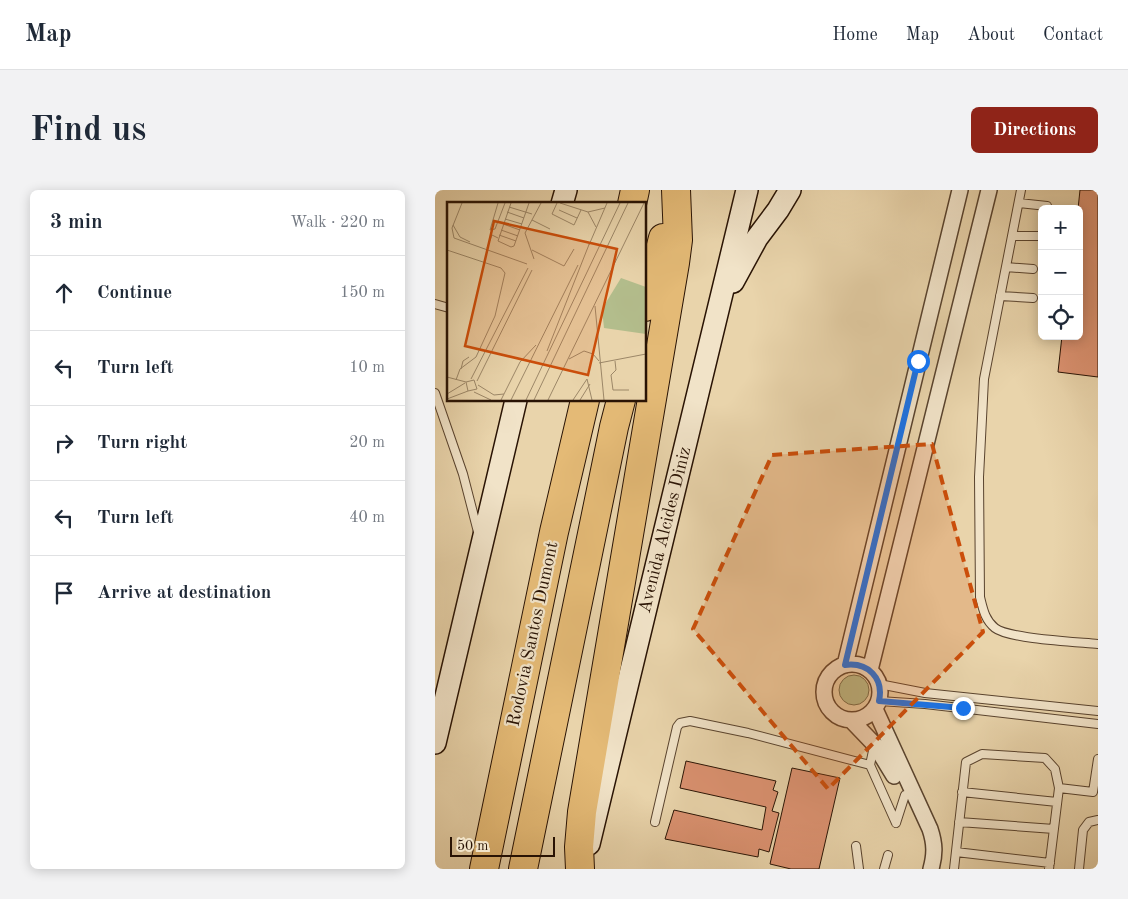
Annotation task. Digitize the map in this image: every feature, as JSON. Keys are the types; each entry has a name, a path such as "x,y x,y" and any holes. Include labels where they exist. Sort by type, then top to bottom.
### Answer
{"highway":[{"path":"646,303 676,190"},
{"path":"582,869 579,847 582,812 675,263 678,240 676,190"},
{"name":"Rodovia Santos Dumont","path":"484,869 554,532 585,401"},
{"path":"523,869 621,401"}],"main road":[{"name":"Avenida Alcides Diniz","path":"582,869 747,190"},
{"path":"719,308 757,238 790,190"},
{"path":"435,743 516,401"}],"street":[{"path":"845,665 960,190"},
{"path":"870,670 989,190"},
{"path":"853,664 870,670 876,676 881,693 877,705 868,715 860,719 851,720 835,714 825,700 824,691 830,674 837,668 853,664"},
{"path":"877,705 933,837 935,853 931,869"},
{"path":"851,720 875,744 905,795 925,840 925,852 921,869"}],"lane":[{"path":"1021,190 983,379 979,477 980,597 984,615 995,628 1009,634 1098,644"},
{"path":"1019,203 1038,205"},
{"path":"1012,236 1038,236"},
{"path":"1006,267 1033,269"},
{"path":"1000,296 1033,298"},
{"path":"435,393 474,511 481,549"},
{"path":"879,684 925,693 1098,710"},
{"path":"877,705 925,704 1098,724"},
{"path":"655,822 677,727 685,721 748,733 869,765"},
{"path":"875,744 869,765 896,823 905,795"},
{"path":"954,869 966,762 983,754 1045,758 1055,769 1059,788 1049,866 956,852"},
{"path":"1059,788 1093,792 1098,759"},
{"path":"962,792 1057,802"},
{"path":"1079,869 1083,830 1089,822 1098,820"},
{"path":"959,822 1054,829"},
{"path":"856,846 859,869"},
{"path":"884,869 887,855"}],"highlighted area":[{"path":"932,444 983,632 828,789 693,629 772,455"}],"green space":[{"path":"854,675 865,679 869,690 865,701 854,705 843,701 839,690 843,679"}],"building":[{"path":"1080,190 1098,190 1098,377 1058,372 1062,340 1083,340 1083,205 1078,205"},
{"path":"686,761 776,781 773,790 778,792 772,811 779,813 769,852 759,849 758,857 665,839 674,810 762,830 766,807 680,788"},
{"path":"792,768 840,778 819,869 791,869 770,864"}],"route":[{"path":"918,361 845,665 862,665 876,676 881,693 879,701 963,708"}]}
